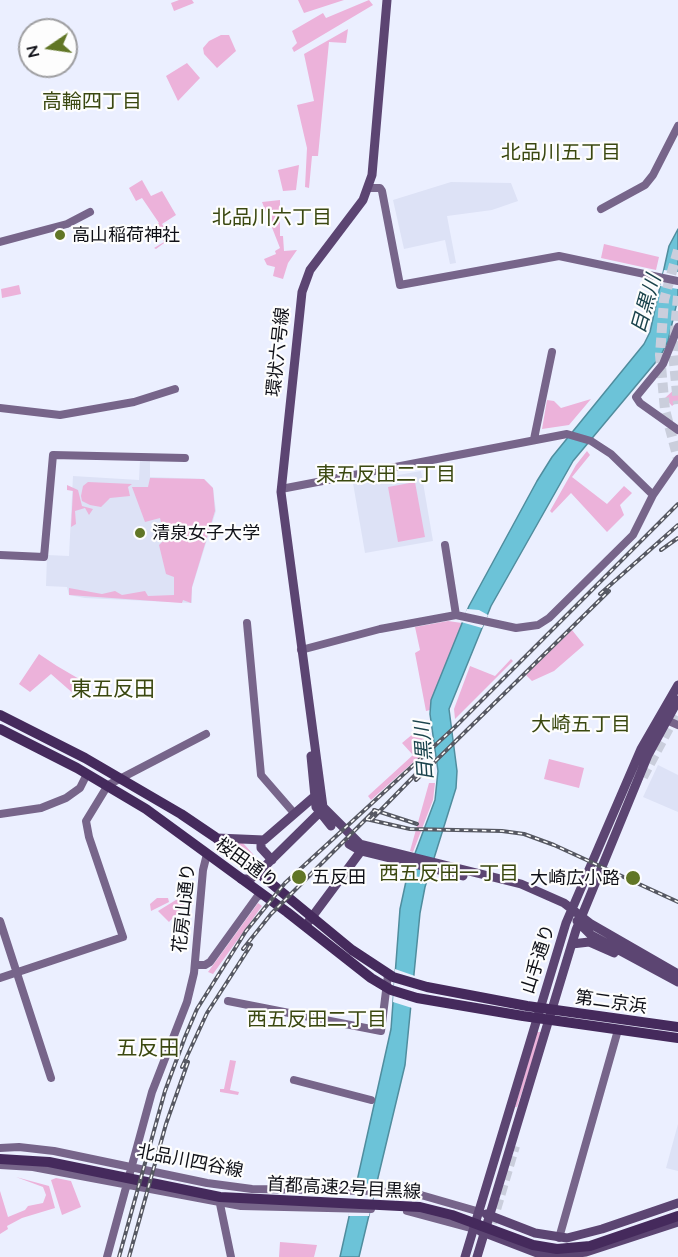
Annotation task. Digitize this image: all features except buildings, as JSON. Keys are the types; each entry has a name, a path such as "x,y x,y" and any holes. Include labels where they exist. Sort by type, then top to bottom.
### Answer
{"highway":[{"name":"桜田通り","path":"0,715 47,737 121,778 214,837 308,922 388,988 417,998 550,1015"},
{"name":"桜田通り","path":"0,729 108,785 146,809 293,917 308,922 390,976 418,986 538,1013"},
{"name":"第二京浜","path":"550,1015 678,1027"},
{"name":"第二京浜","path":"550,1015 618,1030 678,1038"},
{"name":"首都高速2号目黒線","path":"0,1153 50,1156 220,1191 292,1196 384,1197 421,1201 532,1238 557,1242 588,1239 678,1209"},
{"name":"首都高速2号目黒線","path":"0,1159 49,1162 220,1197 420,1207 452,1215 533,1245 557,1249 590,1246 678,1216"}],"main road":[{"name":"環状六号線","path":"317,811 308,735 310,727 281,489 302,292 310,270 355,211 368,188 373,169 387,0"},
{"name":"山手通り","path":"465,1257 571,911 678,685"},
{"name":"山手通り","path":"477,1257 492,1216 580,920 662,718 678,700"},
{"name":"環状六号線","path":"310,727 314,734 317,811"},
{"path":"214,837 229,840 267,838 315,796"},
{"path":"294,813 317,811 357,843 409,860"},
{"path":"317,811 352,846 361,851 518,884 571,911 591,934 678,982"},
{"path":"241,879 250,879 257,874 317,811"},
{"path":"261,840 261,848 272,860"},
{"path":"308,922 361,851"},
{"path":"580,920 678,974"},
{"path":"572,944 589,942 622,956 627,954"},
{"path":"480,1212 536,1233 559,1238 583,1235 678,1203"},
{"path":"474,1230 545,1256 557,1256 593,1250 678,1222"}],"street":[{"path":"601,208 645,185 653,175 678,126"},
{"path":"368,188 380,188 382,191 400,285 559,256 678,281"},
{"path":"0,242 67,224 90,212"},
{"path":"678,327 663,364 636,397 640,404 678,430"},
{"path":"534,439 552,352"},
{"path":"0,408 60,415 135,402 176,389"},
{"path":"281,489 534,439 570,435 591,441 611,454 652,495"},
{"path":"0,555 44,557 53,455 185,458"},
{"path":"301,650 380,629 460,616 516,628 527,628 549,618 633,535 652,495 678,459"},
{"path":"445,545 460,616"},
{"path":"247,623 261,775 294,813"},
{"path":"662,718 678,725"},
{"path":"0,978 123,937 85,826 108,785 206,734"},
{"path":"0,814 41,808 66,798 80,788 87,774"},
{"name":"花房山通り","path":"107,1257 152,1092 187,1002 195,965 203,870 207,854"},
{"name":"花房山通り","path":"195,965 205,965 210,962 257,897 262,894"},
{"path":"0,921 51,1078"},
{"path":"228,1001 381,1031 390,976"},
{"path":"559,1238 618,1030"},
{"path":"294,1080 371,1100"},
{"name":"北品川四谷線","path":"0,1148 19,1147 54,1151 207,1183 252,1189 375,1191 421,1195 480,1212"},
{"name":"北品川四谷線","path":"0,1165 33,1167 220,1203 277,1208 419,1212 474,1230"},
{"path":"220,1203 231,1257"}],"shaded area":[{"path":"179,0 192,0 194,3 174,11 171,3"},
{"path":"298,0 344,0 304,13"},
{"path":"369,0 373,5 294,52 292,48 297,43 292,31 323,13 326,18"},
{"path":"348,29 346,43 329,42 318,156 312,156 309,188 305,187 307,148 297,105 314,101 304,54"},
{"path":"221,35 229,35 236,51 217,68 204,54 203,48 209,41"},
{"path":"187,63 200,78 178,101 166,76"},
{"path":"299,165 296,190 283,191 278,170"},
{"path":"142,180 151,196 162,191 176,215 162,224 171,238 156,249 154,248 164,242 155,226 159,223 142,198 136,201 129,188"},
{"path":"451,182 511,183 518,201 492,210 447,216 456,263 450,264 445,240 404,249 393,200"},
{"path":"280,200 280,236 283,236 284,251 297,250 288,263 283,279 273,276 275,267 267,265 264,259 276,254 275,251 280,248 262,202"},
{"path":"604,244 659,257 656,270 601,258"},
{"path":"19,285 21,294 2,298 1,289"},
{"path":"678,386 678,401 672,406 665,398"},
{"path":"591,399 569,425 542,429 547,400 554,401 561,408"},
{"path":"587,451 590,455 572,477 607,504 624,486 632,493 620,505 624,515 607,532 571,493 552,513 550,511 576,465"},
{"name":"清泉女子大学","path":"140,460 150,460 150,477 204,479 213,488 216,511 192,588 192,603 85,598 69,595 67,587 46,586 47,555 69,556 73,476 139,480"},
{"path":"421,471 433,541 365,553 353,483"},
{"path":"150,478 204,479 213,488 215,511 192,587 191,603 183,600 182,603 69,595 69,588 102,594 115,591 122,595 145,591 148,596 174,595 174,577 166,574 159,545 165,539 160,518 145,522 132,487 148,487"},
{"path":"88,482 132,484 128,487 130,496 110,498 101,507 90,505 82,501 81,496 83,486"},
{"path":"415,482 425,537 398,542 388,487"},
{"path":"67,485 78,490 82,506 93,509 89,515 85,508 75,511 76,524 71,527 73,491 67,490"},
{"path":"448,621 462,623 431,700 430,710 426,711 415,653 420,650 415,627"},
{"path":"572,630 584,645 554,671 532,681 526,675"},
{"path":"39,654 86,683 75,695 51,674 30,692 19,684"},
{"path":"511,659 513,661 455,719 454,709 470,666 495,676"},
{"path":"427,727 428,749 371,800 368,796 413,755 402,743 420,728"},
{"path":"549,759 584,768 579,788 544,779"},
{"path":"658,765 678,775 678,812 643,797"},
{"path":"429,783 435,783 433,800 413,852 410,851"},
{"path":"230,842 243,843 261,863 257,867"},
{"path":"184,895 184,906 169,922 158,911"},
{"path":"157,898 168,898 169,902 151,911 150,904"},
{"path":"258,903 262,906 213,974 208,972"},
{"path":"537,1032 542,1032 517,1107 515,1107"},
{"path":"230,1060 236,1061 230,1090 239,1092 238,1095 220,1092 220,1089 224,1089"},
{"path":"678,1124 678,1171 666,1168"},
{"path":"16,1177 49,1186 55,1208 22,1218 7,1226 8,1229 0,1234 0,1191 8,1217 25,1210 28,1206 43,1203 46,1195 43,1187"},
{"path":"56,1178 71,1181 81,1207 62,1215 51,1180"},
{"path":"280,1242 317,1245 314,1257 279,1257"}],"water":[{"path":"678,229 678,298 668,341 660,357 573,461 491,606 449,709 457,771 456,788 425,887 420,913 405,1065 359,1257 340,1257 391,1029 400,909 408,872 435,800 438,771 430,714 431,700 469,606 537,481 552,457 644,344 650,332 669,246"}],"pier":[{"path":"664,270 678,272 678,289 660,286"},
{"path":"467,609 479,610 488,615 482,628 461,622"},
{"path":"395,969 415,976 412,1008 393,1002"},
{"path":"355,1183 376,1184 369,1216 348,1216"}],"tunnel":[{"path":"678,250 664,300 660,355 665,410 678,459"},
{"path":"678,296 673,352 678,404"},
{"path":"643,777 678,711"},
{"path":"492,1223 515,1146"}],"railway":[{"path":"119,1257 165,1091 185,1037 197,1009 246,931 285,883 455,727 678,504"},
{"path":"600,594 678,525"},
{"path":"661,550 678,538"},
{"path":"416,780 609,591"},
{"path":"371,820 420,770"},
{"path":"374,810 417,824"},
{"path":"243,949 271,914 375,810"},
{"path":"366,819 410,829 502,831 524,834 554,845 678,902"},
{"path":"182,1067 207,1013 251,945"},
{"path":"129,1257 166,1124 188,1062"}],"place":[{"name":"高山稲荷神社","path":"60,235"},
{"name":"清泉女子大学","path":"140,533"},
{"name":"五反田","path":"299,877"},
{"name":"大崎広小路","path":"633,878"}],"district":[{"name":"高輪四丁目","path":"92,102"},
{"name":"北品川五丁目","path":"561,153"},
{"name":"北品川六丁目","path":"272,218"},
{"name":"東五反田二丁目","path":"386,475"},
{"name":"東五反田","path":"113,689"},
{"name":"大崎五丁目","path":"581,725"},
{"name":"西五反田一丁目","path":"449,874"},
{"name":"西五反田二丁目","path":"317,1020"},
{"name":"五反田","path":"148,1048"}],"water label":[{"name":"目黒川","path":"646,304"},
{"name":"目黒川","path":"424,751"}]}
